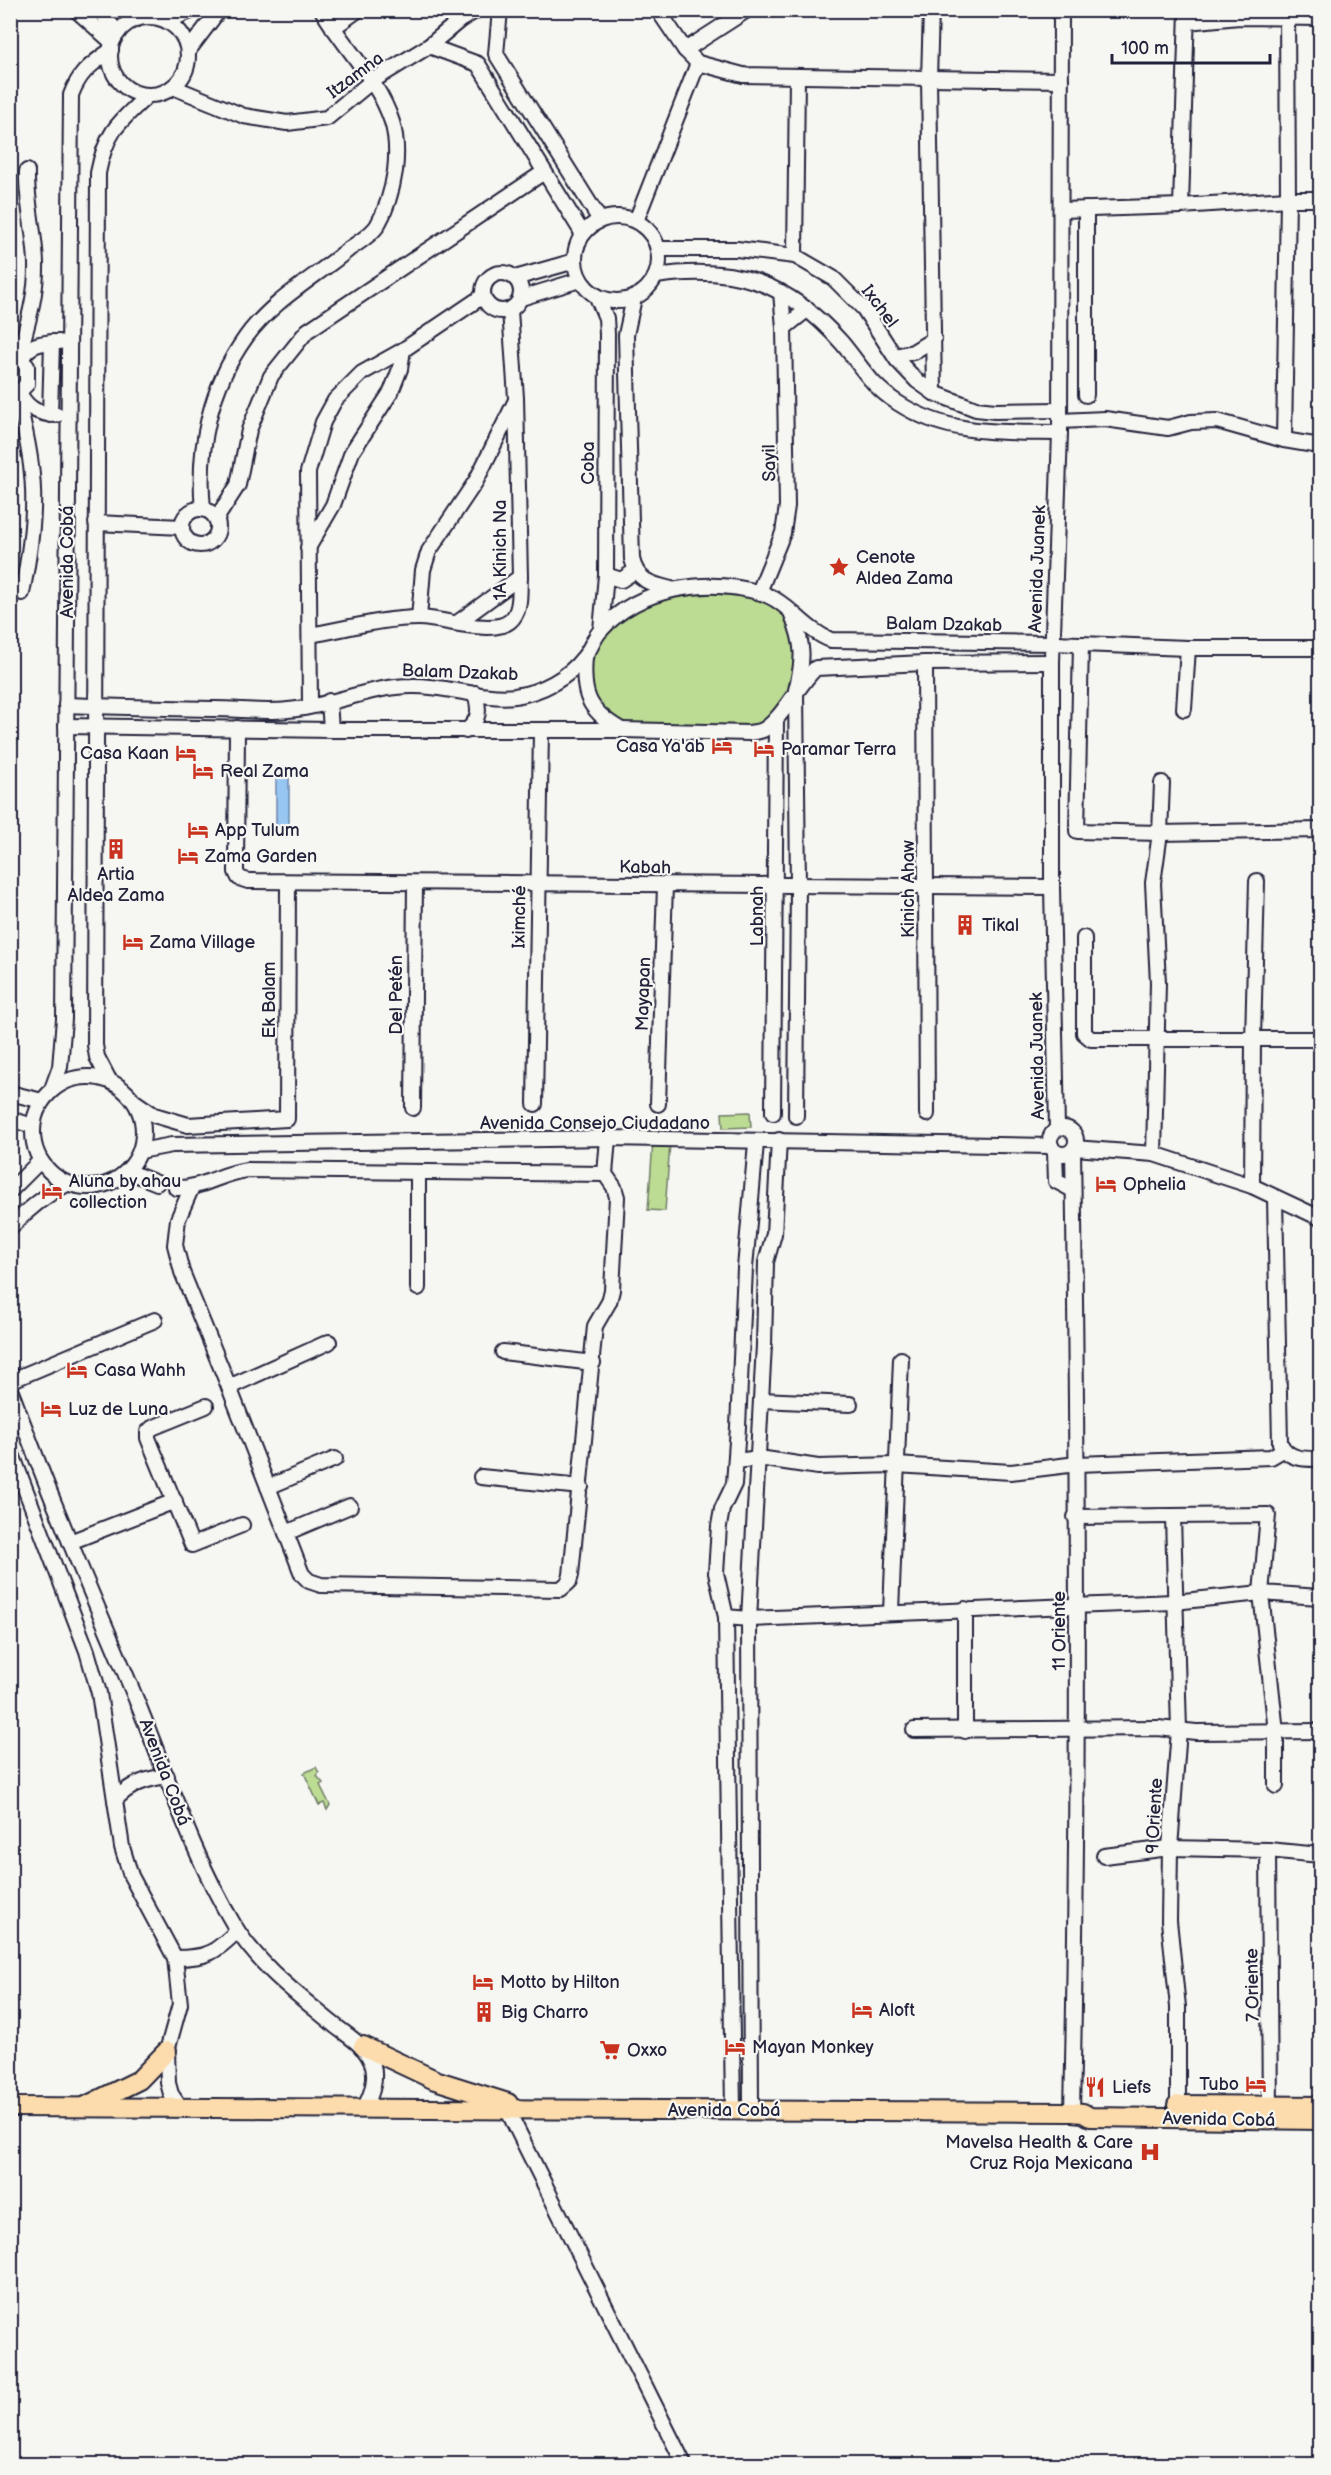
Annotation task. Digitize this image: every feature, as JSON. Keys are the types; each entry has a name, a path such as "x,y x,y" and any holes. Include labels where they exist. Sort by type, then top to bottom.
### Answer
{"main road":[{"path":"363,2046 435,2080 530,2109"},
{"path":"83,2108 138,2080 167,2050"},
{"name":"Avenida Cobá","path":"1270,2113 1320,2106"},
{"name":"Avenida Cobá","path":"10,2107 1078,2113 1090,2117 1177,2111 1270,2113 1320,2120"}],"street":[{"path":"76,10 114,42"},
{"path":"99,10 114,42"},
{"path":"167,21 193,10"},
{"path":"188,51 184,39 167,21 156,17 132,16 114,42 111,63 115,75 123,85 134,92 148,95 161,93 173,87 184,71 188,51 219,10"},
{"path":"203,509 206,428 224,372 247,336 278,302 376,228 392,194 397,151 392,122 372,81 322,10"},
{"path":"333,28 358,10"},
{"name":"Itzamna","path":"173,87 244,116 287,123 327,118 372,81 429,46 457,15 477,10"},
{"path":"500,10 496,54 600,220"},
{"path":"658,10 685,50 698,63 742,75 1061,80"},
{"path":"685,50 747,10"},
{"path":"931,10 934,393"},
{"name":"Avenida Juanek","path":"1057,1129 1052,887 1052,662 1060,421 1061,10"},
{"path":"1284,440 1288,199 1287,13"},
{"path":"1181,206 1186,16 1239,17 1287,13 1320,18"},
{"name":"Avenida Cobá","path":"52,1089 60,1067 63,1047 71,95 77,79 114,42"},
{"path":"429,46 477,64 583,234"},
{"path":"477,64 483,54 490,52 496,54"},
{"path":"636,221 698,63"},
{"path":"795,256 798,77"},
{"name":"Avenida Cobá","path":"109,1080 95,1046 98,173 103,148 113,128 148,95"},
{"path":"22,594 33,527 34,488 18,376 36,284 36,262 26,194 27,171"},
{"path":"216,519 238,485 249,430 271,376 307,331 544,172"},
{"path":"1062,210 1288,199 1320,200"},
{"path":"1086,209 1086,395"},
{"path":"618,216 636,221 650,232 658,249 659,262 656,276 644,292 634,298 616,302 597,297 580,280 575,261 577,247 583,234 600,220 618,216"},
{"name":"Ixchel","path":"658,249 737,249 795,256 833,278 864,309 895,356 917,381 934,393 960,405 1060,421"},
{"path":"730,274 728,261 730,255 737,249"},
{"path":"575,261 515,278 501,273 491,277 484,285 483,296 488,305 496,311 510,310 521,298 580,280"},
{"path":"656,276 689,271 738,275 781,292 808,309 843,344 873,384 899,404 928,418 977,432 1060,421 1105,419 1168,428 1191,422 1217,421 1284,440 1320,446"},
{"path":"515,278 522,289 521,298"},
{"name":"Sayil","path":"759,592 783,533 787,506 784,328 781,292"},
{"path":"310,706 308,472 323,422 335,400 362,373 403,350 483,296"},
{"name":"Coba","path":"597,297 606,318 607,334 606,575 601,630"},
{"path":"634,298 626,335 630,538 635,571 655,585 671,589"},
{"path":"784,328 808,309"},
{"path":"1061,310 1086,309"},
{"name":"1A Kinich Na","path":"310,635 419,618 486,627 501,626 511,621 519,607 520,577 516,398 510,310"},
{"path":"895,356 912,352 934,339"},
{"path":"68,417 50,415 28,407 18,376 25,351 31,346 70,341"},
{"path":"50,415 52,342"},
{"path":"308,548 333,505 352,452 391,392 400,369 403,350"},
{"path":"18,376 51,369 69,369"},
{"path":"18,376 50,385 69,385"},
{"path":"419,618 423,570 429,551 476,480 516,398"},
{"path":"954,426 960,405"},
{"path":"203,509 211,512 216,519 217,533 211,541 202,545 188,540 182,527 187,515 195,510 203,509"},
{"path":"96,523 182,527"},
{"path":"606,575 621,580 635,571"},
{"path":"457,623 520,577"},
{"name":"Balam Dzakab","path":"66,705 288,711 378,689 411,686 442,687 475,693 513,696 541,690 565,675 585,657 601,630 626,609 671,589 730,586 759,592 781,604 818,635 831,640 1053,643 1188,648 1320,648"},
{"path":"791,613 801,636 803,650 796,690 798,887 796,1116"},
{"path":"1081,644 1077,831 1160,833 1320,830"},
{"path":"1184,709 1188,648"},
{"path":"585,657 583,680 586,697 601,716 622,730"},
{"path":"66,726 749,733 764,730 776,719 805,677 816,668 925,663 1052,662"},
{"name":"Kinich Ahaw","path":"925,663 927,1114"},
{"path":"466,731 476,722 479,715 475,693"},
{"path":"329,702 331,730"},
{"name":"Labnah","path":"773,1113 776,719"},
{"name":"Kabah","path":"237,728 236,872 239,878 248,881 926,888 1052,887"},
{"name":"Iximché","path":"535,1104 541,731"},
{"path":"1154,1154 1158,983 1154,883 1160,833 1162,783"},
{"path":"1252,1186 1257,881"},
{"name":"Ek Balam","path":"135,1102 154,1115 188,1125 287,1119 288,882"},
{"name":"Del Petén","path":"413,1108 415,883"},
{"name":"Mayapan","path":"657,1104 665,885"},
{"path":"1084,938 1084,1034 1095,1040 1320,1039"},
{"path":"79,1077 109,1080 123,1089 135,1102 143,1126 140,1151 127,1172 105,1185 80,1187 67,1184 40,1161 33,1138 33,1126 42,1101 52,1089 65,1081 79,1077"},
{"path":"10,1093 42,1101"},
{"path":"10,1119 33,1126"},
{"path":"1073,1149 1076,1140 1073,1132 1065,1128 1057,1129 1051,1136 1056,1181 1073,1190"},
{"path":"191,1189 178,1219 176,1245 182,1272 302,1574 309,1581 321,1585 561,1589 569,1582 571,1575 595,1326 609,1302 612,1290 617,1197 614,1187 605,1174 608,1138"},
{"name":"Avenida Consejo Ciudadano","path":"140,1151 172,1145 608,1138 756,1143 779,1140 1053,1149"},
{"path":"751,2110 748,1619 759,1458 766,1262 774,1234 779,1140"},
{"path":"733,2110 726,1617 716,1573 722,1509 734,1484 737,1461 735,1452 745,1268 756,1143"},
{"path":"1053,1149 1063,1155 1073,1149 1154,1154 1252,1186 1320,1218"},
{"name":"11 Oriente","path":"1073,1149 1077,1464 1075,1517 1078,2113"},
{"path":"10,1191 40,1161"},
{"path":"176,1188 191,1189 233,1172 247,1170 605,1174"},
{"path":"127,1172 157,1183"},
{"path":"418,1172 418,1288"},
{"path":"10,1228 46,1194 67,1184"},
{"path":"1275,1198 1280,1443 1283,1450 1290,1455 1301,1459 1320,1459"},
{"path":"750,1219 774,1234"},
{"path":"745,1268 766,1262"},
{"path":"10,1381 155,1320"},
{"path":"229,1387 329,1342"},
{"path":"742,1343 764,1345"},
{"path":"503,1352 593,1363"},
{"path":"891,1612 901,1359"},
{"name":"Avenida Cobá","path":"10,1389 191,1840 237,1931 271,1972 346,2035 363,2046"},
{"path":"761,1400 850,1404"},
{"path":"206,1406 147,1432 192,1545 242,1525"},
{"path":"10,1449 87,1651 99,1693 122,1847 131,1876 175,1958 180,2004 167,2050 168,2083 171,2094 181,2109"},
{"path":"737,1461 759,1458 818,1467 896,1465 1011,1472 1077,1464 1271,1457 1283,1450"},
{"path":"268,1487 334,1459"},
{"path":"481,1477 580,1487"},
{"path":"734,1484 755,1494"},
{"path":"70,1542 176,1501"},
{"path":"286,1533 350,1506"},
{"path":"1075,1517 1268,1515 1261,1593 1276,1732 1276,1786"},
{"name":"9 Oriente","path":"1173,1517 1179,1730 1170,1848 1169,1921 1178,2007 1177,2111"},
{"path":"726,1617 748,1619 1174,1602 1261,1593 1320,1597"},
{"path":"964,1731 965,1609"},
{"path":"914,1730 1320,1731"},
{"path":"729,1772 749,1771"},
{"path":"115,1800 125,1789 135,1784 151,1778 167,1776"},
{"path":"1104,1856 1170,1848 1268,1850 1320,1855"},
{"name":"7 Oriente","path":"1268,1850 1270,2113"},
{"path":"175,1958 200,1958 217,1951 237,1931"},
{"path":"363,2046 375,2072 374,2082 364,2108"},
{"path":"507,2109 684,2464"}],"green space":[{"path":"695,592 759,598 784,612 796,638 798,670 793,690 761,728 622,726 588,696 587,662 595,643 617,620 647,604"},
{"path":"750,1112 751,1127 723,1128 722,1113"},
{"path":"653,1142 670,1143 665,1211 648,1210"},
{"path":"316,1767 319,1773 317,1776 323,1783 320,1785 330,1805 327,1810 324,1803 319,1805 304,1773"}],"water":[{"path":"276,768 289,768 289,831 276,831"}],"place":[{"name":"Cenote Aldea Zama","path":"839,567"},
{"name":"Casa Ya'ab","path":"722,746"},
{"name":"Paramar Terra","path":"764,749"},
{"name":"Casa Kaan","path":"186,753"},
{"name":"Real Zama","path":"203,771"},
{"name":"App Tulum","path":"198,830"},
{"name":"Artia Aldea Zama","path":"116,849"},
{"name":"Zama Garden","path":"188,856"},
{"name":"Tikal","path":"965,925"},
{"name":"Zama Village","path":"133,942"},
{"name":"Ophelia","path":"1106,1184"},
{"name":"Aluna by ahau collection","path":"52,1191"},
{"name":"Casa Wahh","path":"77,1370"},
{"name":"Luz de Luna","path":"51,1409"},
{"name":"Motto by Hilton","path":"483,1982"},
{"name":"Aloft","path":"862,2010"},
{"name":"Big Charro","path":"484,2012"},
{"name":"Mayan Monkey","path":"735,2047"},
{"name":"Oxxo","path":"610,2050"},
{"name":"Tubo","path":"1256,2084"},
{"name":"Liefs","path":"1095,2087"},
{"name":"Mavelsa Health & Care Cruz Roja Mexicana","path":"1150,2152"}]}
